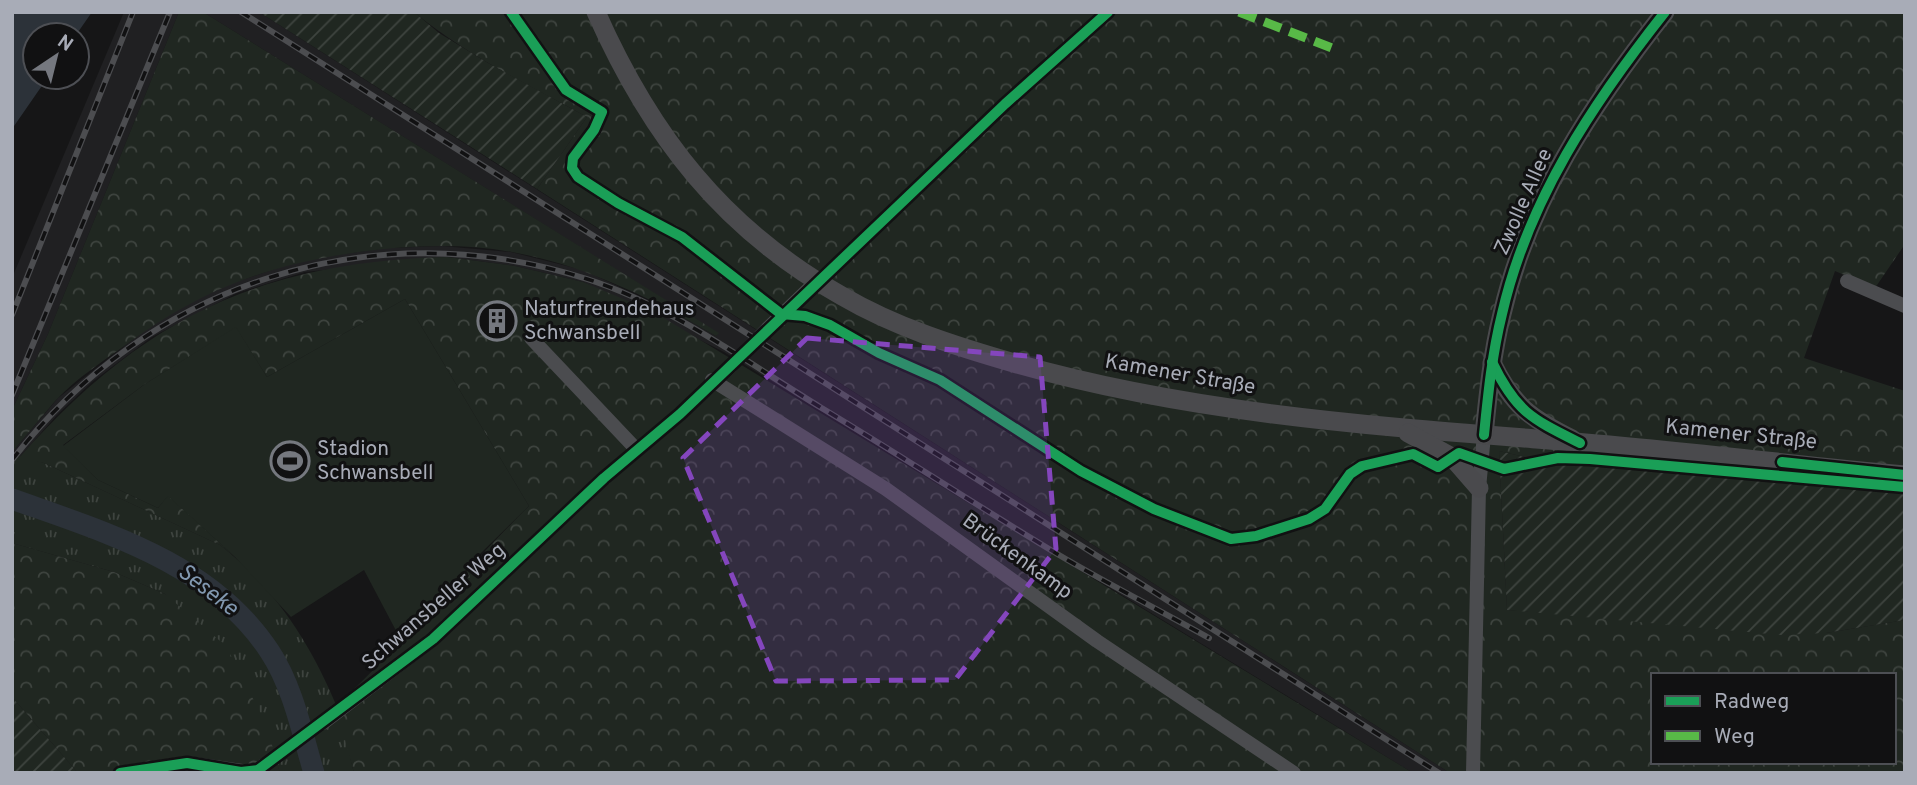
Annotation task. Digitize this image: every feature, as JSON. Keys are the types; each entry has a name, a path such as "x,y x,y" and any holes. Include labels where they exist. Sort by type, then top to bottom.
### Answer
{"main road":[{"name":"Kamener Straße","path":"596,12 633,88 689,171 726,209 817,281 863,308 918,331 1043,371 1178,400 1395,426 1905,475"},
{"name":"Zwolle Allee","path":"1483,435 1492,362 1511,281 1550,186 1594,107 1665,12"},
{"path":"1492,362 1517,406 1538,422 1580,443"},
{"path":"1395,426 1452,457 1479,488"}],"street":[{"path":"768,328 817,281"},
{"path":"1847,281 1905,306"},
{"path":"531,338 636,449"},
{"name":"Schwansbeller Weg","path":"323,723 433,639 636,449 680,414 712,380 730,367"},
{"name":"Brückenkamp","path":"712,380 886,489 1097,641 1294,773"},
{"path":"1473,773 1479,488 1483,435"},
{"path":"120,773 187,763 249,772 258,771 264,765"}],"highlighted area":[{"path":"807,338 1040,357 1056,549 955,680 776,681 683,458"}],"shaded area":[{"path":"12,12 92,12 86,21 21,21 21,91 38,91 12,129"},
{"path":"124,12 179,12 48,334 12,410 12,278"},
{"path":"203,12 259,12 1450,773 1413,773 724,352 583,282 515,266 447,257 305,272 237,293 152,337 92,382 57,415 19,458 12,452 58,398 154,323 189,302 230,284 301,260 386,248 442,246 511,252 583,270 674,312 716,336 718,333"}],"green space":[{"path":"179,12 203,12 719,333 716,336 618,285 566,265 512,252 455,246 416,247 326,257 265,272 209,294 182,308 73,384 12,452 12,410 48,334"},
{"path":"259,12 414,12 439,33 488,63 587,117 537,189"},
{"path":"414,12 1905,12 1905,244 1875,288 1835,271 1804,358 1905,391 1905,487 1525,457 1499,451 1507,610 1826,633 1905,620 1905,773 1450,773 537,189 587,117 498,69"},
{"path":"447,257 515,266 583,282 654,312 1413,773 354,773 336,706 529,506 405,299 267,377 236,328 145,384 63,445 98,480 158,508 168,495 235,557 220,545 44,463 19,458 65,409 112,368 159,334 209,307 262,286 319,271 380,261"},
{"name":"Stadion Schwansbell","path":"405,299 529,506 480,554 402,642 364,570 291,617 235,557 168,496 158,508 98,480 63,446 145,384 236,327 267,377"},
{"path":"1499,451 1525,457 1905,487 1905,620 1826,633 1781,635 1507,610"},
{"path":"12,454 44,463 220,545 239,561 273,598 315,660 339,713 354,773 280,773 273,751 165,594 114,572 12,543"},
{"path":"12,543 114,572 165,594 226,646 266,724 280,773 78,773 12,697"},
{"path":"12,697 78,773 12,773"}],"waterway":[{"name":"Seseke","path":"12,499 120,539 155,555 188,573 219,595 246,621 278,666 296,711 314,773"}],"tunnel":[{"path":"730,367 768,328"}],"railway":[{"path":"12,315 133,12"},
{"path":"12,395 170,12"},
{"path":"241,12 1439,773"},
{"path":"12,460 67,399 130,347 198,307 271,277 347,259 426,253 506,260 587,279 618,290 678,319 1059,555 1209,638"}],"marked path":[{"path":"1239,12 1337,50"}],"cycle path":[{"path":"511,12 566,90 602,112 594,130 573,158 572,168 578,177 618,203 682,237 781,314 805,316 830,325 879,353 940,380 1081,471 1154,509 1231,539 1256,536 1309,519 1325,509 1350,474 1362,466 1413,454 1438,467 1459,453 1504,469 1558,458 1590,459 1905,487"},
{"path":"120,773 187,763 241,772 258,770 433,639 604,478 680,414 1005,104 1108,12"},
{"path":"1484,435 1499,329 1528,232 1566,154 1589,117 1665,12"},
{"path":"1492,362 1509,392 1527,412 1580,443"},
{"path":"1782,462 1905,475"}],"place":[{"name":"Naturfreundehaus Schwansbell","path":"497,321"},
{"name":"Stadion Schwansbell","path":"290,461"}]}
